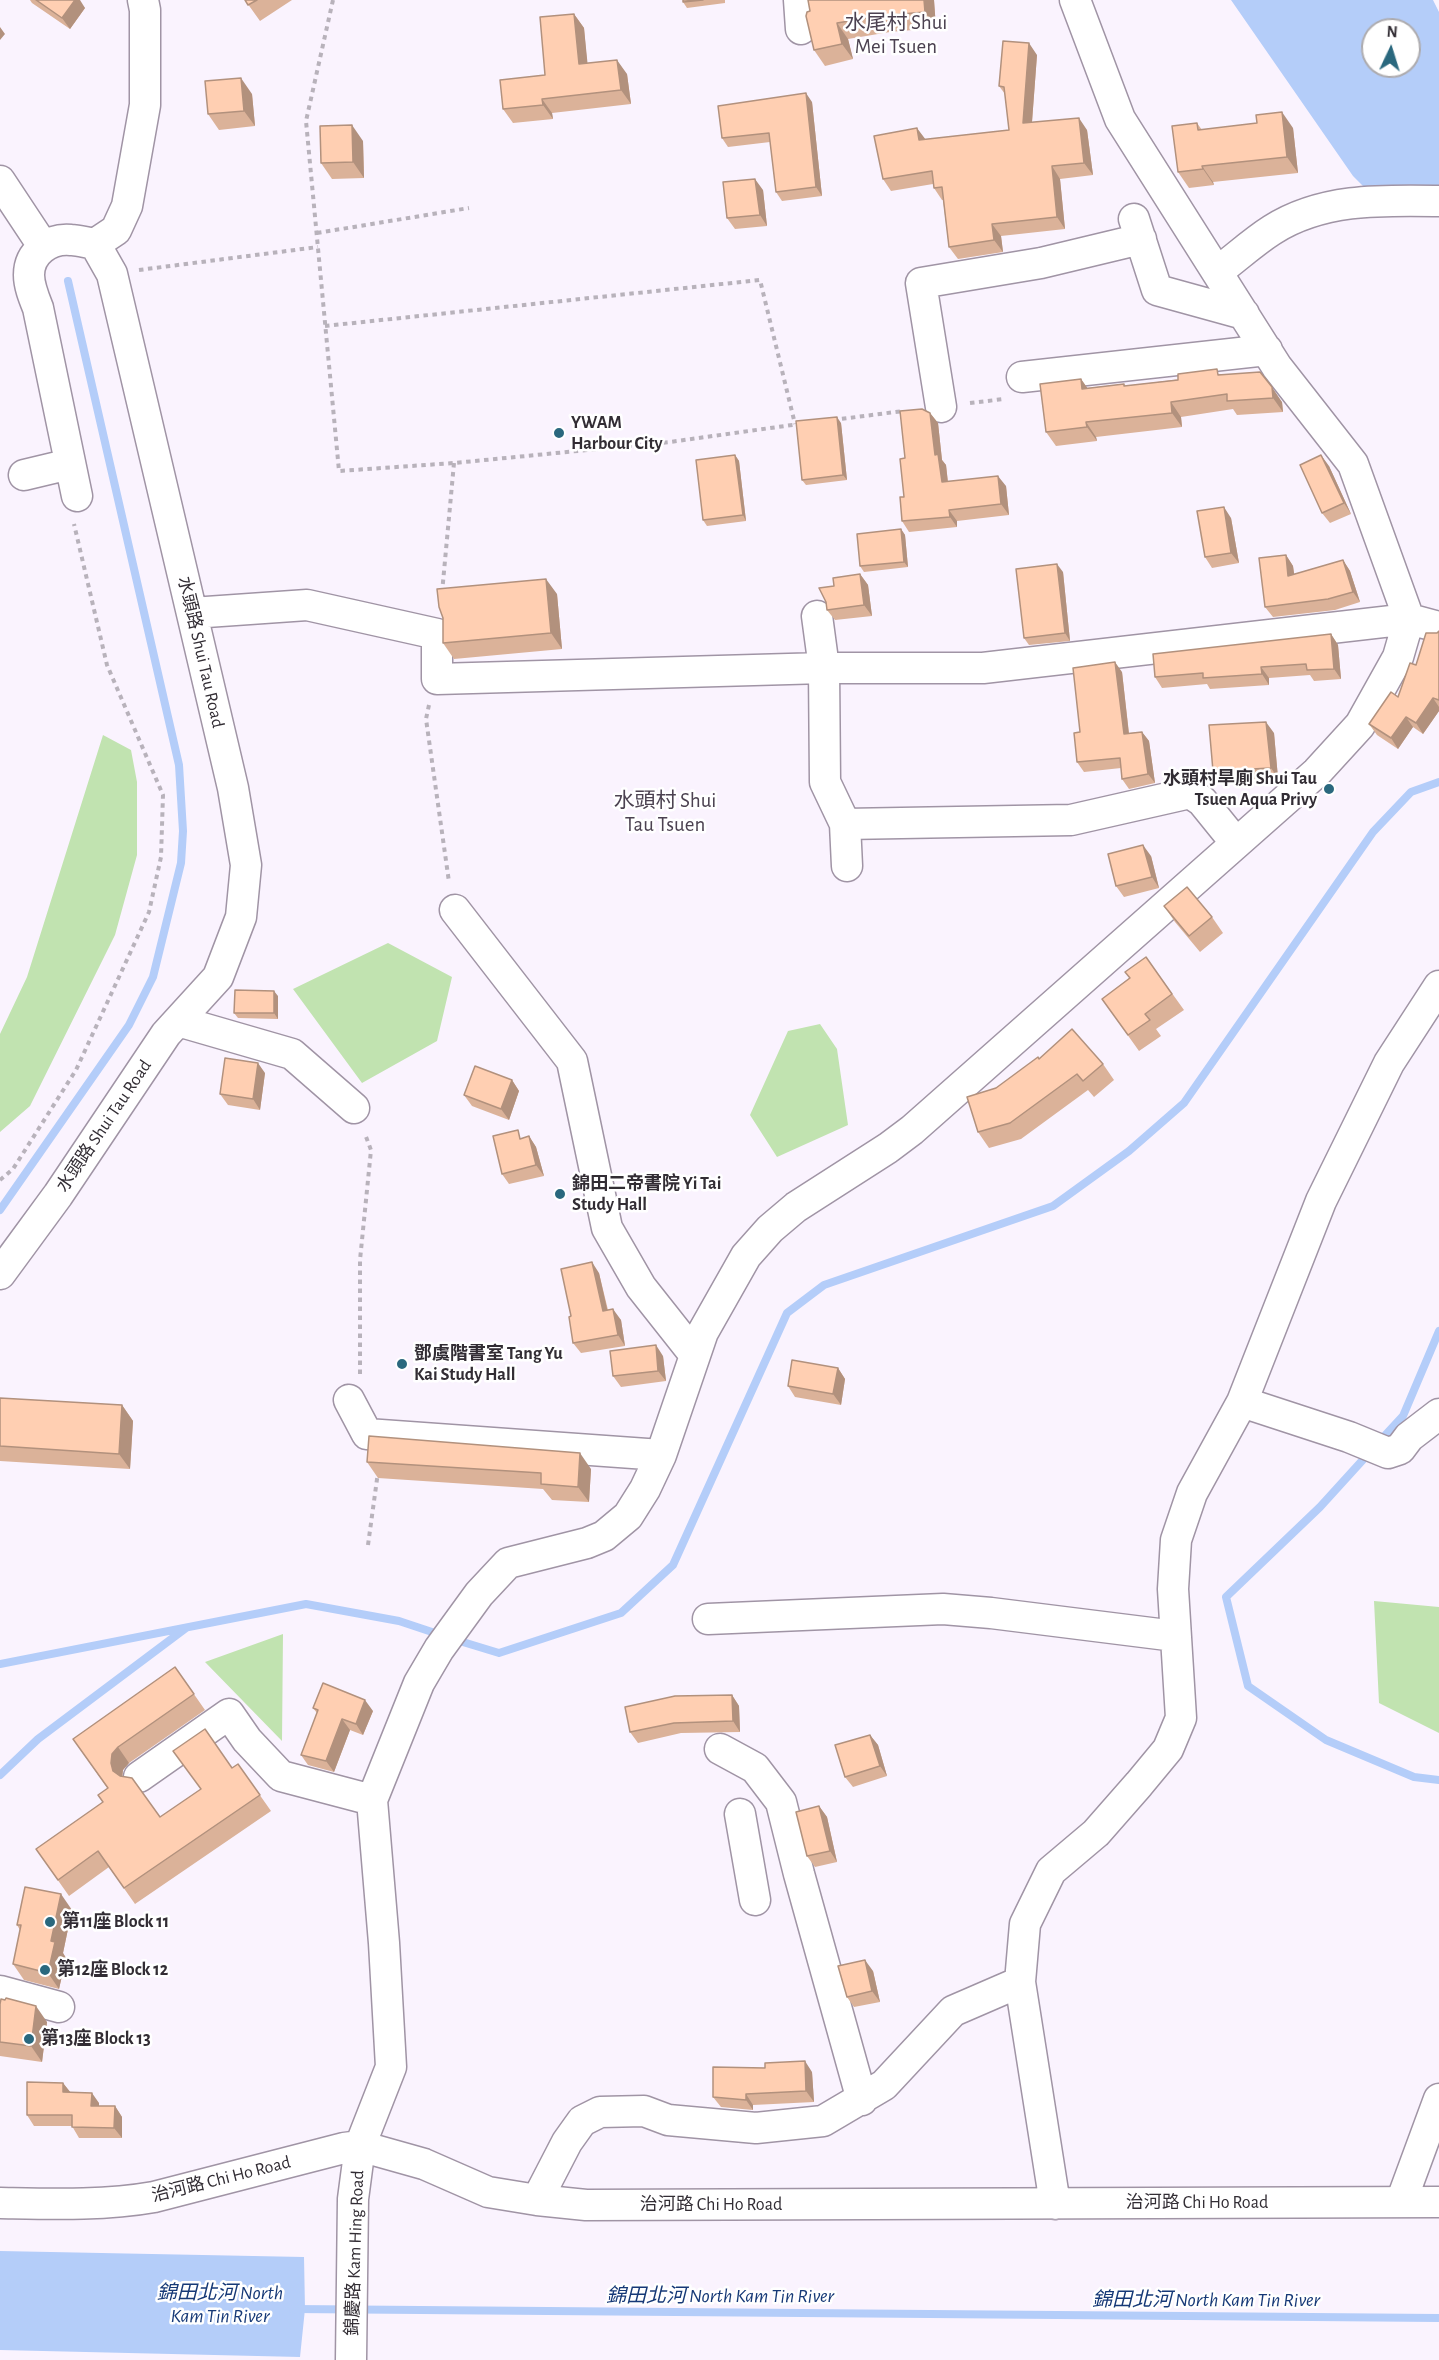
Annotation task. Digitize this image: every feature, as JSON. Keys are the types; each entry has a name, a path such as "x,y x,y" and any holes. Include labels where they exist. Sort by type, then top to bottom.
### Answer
{"street":[{"path":"75,509 70,465 38,308 29,275 32,260 43,246 57,240 95,244 116,230 127,206 145,105 145,10 143,0"},
{"path":"139,1777 229,1714 247,1740 286,1778 372,1800 419,1683 439,1649 479,1594 508,1563 587,1543 604,1536 628,1516 641,1496 661,1455 694,1354 712,1314 737,1270 770,1229 810,1198 912,1130 1317,772 1360,725 1398,657 1409,619 1353,464 1277,367 1120,119 1075,0"},
{"path":"0,181 43,246"},
{"path":"1217,272 1273,230 1306,213 1333,205 1393,200 1439,201"},
{"path":"941,407 921,283 1041,263 1138,229 1157,290 1244,314"},
{"name":"水頭路 Shui Tau Road","path":"0,1274 58,1195 166,1034 219,977 241,917 246,865 233,788 112,274 95,244"},
{"path":"1016,388 1267,350"},
{"path":"24,475 70,465"},
{"path":"192,613 307,605 437,634 437,678 824,668 983,668 1409,619 1439,627"},
{"path":"817,616 824,668 825,782 845,824 847,867"},
{"path":"845,824 1071,820 1190,793 1202,801 1236,843"},
{"path":"456,910 572,1061 607,1228 641,1287 694,1354"},
{"path":"1055,2204 1020,1982 1025,1924 1051,1871 1096,1833 1168,1749 1181,1718 1173,1589 1176,1540 1192,1493 1242,1402 1321,1201 1389,1063 1439,986"},
{"path":"178,1021 292,1054 354,1108"},
{"path":"348,1400 367,1434 661,1455"},
{"path":"1242,1402 1376,1448 1400,1449 1409,1437 1439,1414"},
{"path":"708,1619 943,1609 991,1612 1175,1636"},
{"path":"720,1749 755,1768 782,1802 799,1874 862,2100"},
{"name":"錦慶路 Kam Hing Road","path":"351,2360 353,2199 360,2145 391,2067 384,1943 372,1800"},
{"path":"740,1814 755,1900"},
{"path":"537,2200 567,2142 582,2121 600,2112 644,2111 668,2120 756,2128 824,2121 884,2085 953,2012 1020,1982"},
{"path":"0,1991 59,2007"},
{"path":"1401,2202 1439,2099"},
{"name":"治河路 Chi Ho Road","path":"0,2203 67,2204 129,2201 360,2145 424,2164 488,2192 586,2205 1439,2202"}],"path":[{"path":"333,0 306,121 339,471 454,463 670,442 807,423"},
{"path":"317,233 469,208"},
{"path":"112,274 318,247"},
{"path":"325,326 760,280 795,424"},
{"path":"829,420 941,407 1016,388"},
{"path":"437,634 445,572 454,463"},
{"path":"0,1180 13,1169 76,1070 149,912 161,857 163,795 107,664 75,509"},
{"path":"437,678 426,719 448,878 456,910"},
{"path":"348,1400 360,1386 360,1260 371,1150 354,1108"},
{"path":"367,1434 381,1454 368,1545"}],"green space":[{"path":"103,735 131,750 137,782 137,855 115,935 30,1106 0,1132 0,1034 27,977"},
{"path":"388,943 452,977 437,1041 362,1083 293,989"},
{"path":"820,1024 837,1049 848,1125 777,1157 750,1115 788,1031"},
{"path":"1374,1601 1439,1607 1439,1733 1379,1703"},
{"path":"283,1634 282,1741 205,1662"}],"water":[{"path":"1231,0 1433,0 1439,12 1439,185 1367,190 1353,176"},
{"name":"錦田北河 North Kam Tin River","path":"0,2251 304,2257 305,2309 300,2357 0,2350"}],"building":[{"path":"36,0 75,0 62,18"},
{"path":"245,0 257,0 248,5"},
{"path":"808,0 924,0 925,12 837,23 842,44 814,50 806,16 810,11"},
{"path":"574,14 579,64 617,60 621,90 542,99 543,105 503,109 500,80 545,75 540,17"},
{"path":"1003,41 1029,43 1023,123 1079,118 1084,163 1052,166 1057,217 992,224 994,240 949,247 942,187 934,188 932,171 883,179 874,136 917,128 919,140 1009,130 1004,87 999,86"},
{"path":"241,78 244,111 208,114 205,81"},
{"path":"806,93 816,187 776,192 769,133 722,138 718,106"},
{"path":"1282,112 1287,157 1202,166 1203,169 1178,172 1172,126 1197,123 1198,130 1257,123 1256,115"},
{"path":"352,125 353,162 321,163 320,126"},
{"path":"755,179 760,215 727,218 723,182"},
{"path":"1217,369 1218,375 1260,372 1272,387 1273,398 1227,401 1227,394 1171,402 1172,413 1086,422 1087,427 1046,432 1040,384 1081,379 1082,389 1124,384 1124,386 1178,380 1178,374"},
{"path":"922,409 930,413 935,455 938,454 942,482 998,476 1001,504 949,510 950,517 902,521 900,497 904,497 900,459 905,458 900,411"},
{"path":"837,417 843,475 802,480 796,421"},
{"path":"735,455 743,515 703,520 696,460"},
{"path":"1321,455 1344,503 1322,513 1300,465"},
{"path":"1224,507 1231,553 1205,557 1197,511"},
{"path":"901,529 904,562 860,566 857,534"},
{"path":"1286,555 1288,576 1343,560 1353,592 1328,599 1265,607 1259,558"},
{"path":"1057,564 1065,633 1024,638 1016,569"},
{"path":"860,574 864,605 827,610 819,588 834,586 833,578"},
{"path":"546,579 551,633 443,643 443,618 437,589"},
{"path":"1439,631 1439,700 1433,698 1416,723 1406,717 1391,738 1369,724 1391,692 1398,697 1410,663 1416,665 1426,633"},
{"path":"1331,634 1334,669 1307,670 1306,664 1261,667 1262,674 1203,678 1203,673 1155,677 1153,654"},
{"path":"1115,662 1124,734 1142,732 1148,774 1122,779 1120,758 1077,762 1074,733 1080,732 1073,668"},
{"path":"1266,722 1271,768 1213,771 1209,725"},
{"path":"1143,845 1152,877 1116,886 1108,854"},
{"path":"1187,887 1212,917 1189,936 1164,906"},
{"path":"1146,957 1172,994 1145,1014 1150,1020 1128,1035 1102,999 1130,978 1125,972"},
{"path":"235,990 274,991 274,1013 234,1013"},
{"path":"1072,1029 1103,1064 1083,1081 1077,1074 1010,1123 978,1132 967,1097 996,1088 1038,1057 1039,1059"},
{"path":"225,1058 258,1063 253,1099 220,1094"},
{"path":"475,1066 512,1080 501,1109 464,1095"},
{"path":"518,1130 520,1139 529,1136 536,1165 502,1174 493,1136"},
{"path":"592,1262 603,1311 613,1309 618,1335 573,1343 569,1317 571,1316 561,1269"},
{"path":"656,1345 658,1371 613,1376 610,1351"},
{"path":"792,1360 838,1368 833,1394 788,1386"},
{"path":"0,1398 122,1405 119,1454 0,1446"},
{"path":"369,1436 580,1453 578,1487 541,1484 541,1473 367,1462"},
{"path":"175,1667 194,1694 118,1747 112,1754 113,1771 120,1776 132,1778 160,1817 201,1789 173,1751 205,1729 232,1768 238,1764 260,1795 124,1888 98,1851 58,1880 36,1849 103,1802 98,1795 108,1788 73,1739"},
{"path":"323,1683 365,1700 356,1724 342,1719 326,1761 301,1755 318,1710 313,1708"},
{"path":"732,1695 733,1721 674,1723 630,1732 625,1707 675,1696"},
{"path":"870,1735 880,1766 845,1777 835,1745"},
{"path":"819,1806 830,1851 807,1856 796,1812"},
{"path":"25,1887 61,1894 51,1941 55,1942 48,1973 13,1964 21,1925 17,1925"},
{"path":"865,1960 872,1991 847,1997 838,1966"},
{"path":"6,1998 36,2006 31,2046 0,2042 0,2004 1,1999"},
{"path":"805,2061 806,2091 746,2094 746,2100 713,2097 713,2067 765,2068 765,2063"},
{"path":"27,2082 63,2083 63,2092 92,2093 91,2106 115,2106 114,2128 72,2127 72,2115 27,2115"}],"waterway":[{"path":"0,1210 129,1025 153,977 181,863 183,831 179,765 68,281"},
{"path":"453,1639 499,1653 621,1613 673,1565 787,1313 824,1285 1053,1206 1129,1151 1184,1103 1373,832 1411,792 1439,782"},
{"path":"1378,1443 1403,1416 1439,1331"},
{"path":"1370,1452 1320,1507 1226,1597 1248,1686 1326,1740 1414,1777 1439,1780"},
{"path":"0,1664 306,1604 399,1621 441,1635"},
{"path":"0,1775 38,1739 186,1628"},
{"name":"錦田北河 North Kam Tin River","path":"293,2309 1439,2318"}],"place":[{"name":"YWAM Harbour City","path":"559,433"},
{"name":"水頭村旱廁 Shui Tau Tsuen Aqua Privy","path":"1329,789"},
{"name":"錦田二帝書院 Yi Tai Study Hall","path":"560,1194"},
{"name":"鄧虞階書室 Tang Yu Kai Study Hall","path":"402,1364"},
{"name":"第11座 Block 11","path":"50,1922"},
{"name":"第12座 Block 12","path":"45,1970"},
{"name":"第13座 Block 13","path":"29,2039"}],"district":[{"name":"水尾村 Shui Mei Tsuen","path":"896,35"},
{"name":"水頭村 Shui Tau Tsuen","path":"665,813"}]}
